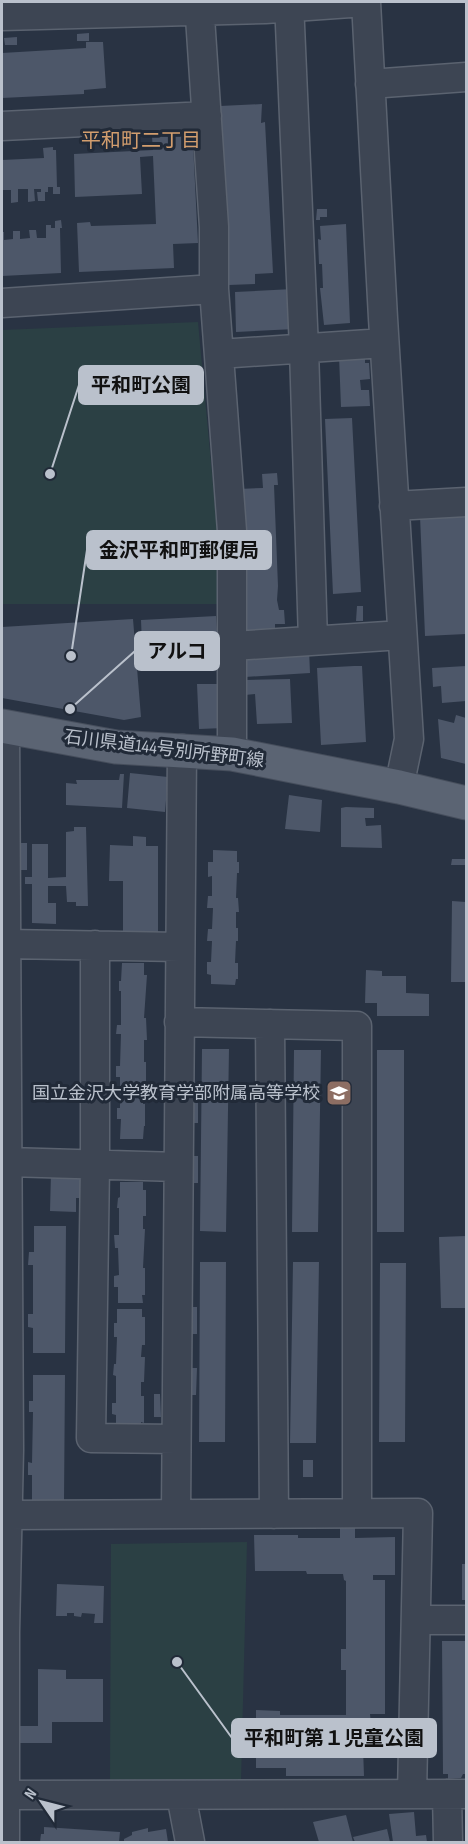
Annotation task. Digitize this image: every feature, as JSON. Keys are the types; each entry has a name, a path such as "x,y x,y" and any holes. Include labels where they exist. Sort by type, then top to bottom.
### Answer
{"main road":[{"name":"石川県道144号別所野町線","path":"3,726 116,747 182,749 232,754 399,787 466,803"}],"street":[{"path":"2,16 199,6 365,2 409,739 399,787"},
{"path":"289,4 304,349 313,641"},
{"path":"199,6 214,227 214,289 232,531 232,754"},
{"path":"370,84 466,77"},
{"path":"2,126 207,116"},
{"path":"2,303 214,289"},
{"path":"219,354 384,343"},
{"path":"394,506 466,502"},
{"path":"233,646 402,635"},
{"path":"3,726 4,910 7,944 5,1091 8,1162 5,1223 7,1515 3,1632 5,1842"},
{"path":"176,1514 182,749"},
{"path":"7,944 180,947"},
{"path":"95,945 91,1438 176,1439"},
{"path":"179,1022 357,1026 357,1513"},
{"path":"270,1024 274,1514"},
{"path":"8,1162 177,1167"},
{"path":"7,1515 418,1513 412,1794"},
{"path":"417,1620 466,1620"},
{"path":"3,1795 457,1794 448,1842"},
{"path":"181,1795 190,1842"}],"green space":[{"path":"198,322 224,604 2,604 2,330"},
{"path":"247,1542 241,1781 110,1780 111,1544"}],"building":[{"path":"89,33 89,41 77,41 77,34"},
{"path":"17,37 17,45 5,45 4,38"},
{"path":"86,42 103,42 106,88 84,90 84,94 2,98 2,53 86,48"},
{"path":"262,104 261,123 265,122 273,273 255,274 255,284 229,285 220,106"},
{"path":"189,136 189,145 193,144 198,243 173,244 174,268 79,272 77,223 90,222 91,226 156,224 153,156 140,157 142,194 75,197 74,154 153,150 152,137"},
{"path":"53,147 53,150 56,150 57,187 60,187 60,194 53,194 53,187 48,187 48,192 45,192 45,201 38,201 37,192 41,192 41,189 34,189 35,201 28,202 28,189 18,189 18,202 11,203 11,190 2,190 2,160 44,158 43,148"},
{"path":"317,209 327,209 327,217 320,217 320,220 316,220"},
{"path":"61,220 61,273 2,276 2,232 4,232 4,240 13,239 13,231 20,231 20,239 30,238 29,230 36,230 37,238 46,238 46,225 55,228 55,221"},
{"path":"346,224 350,323 324,325 320,288 323,288 322,264 319,264 320,226"},
{"path":"293,289 295,329 236,332 235,292"},
{"path":"365,355 365,363 369,363 370,379 360,380 361,390 369,390 370,406 341,407 339,356"},
{"path":"352,418 361,592 333,594 325,419"},
{"path":"277,473 278,485 274,485 277,600 279,610 284,610 285,624 275,624 275,630 244,631 238,489 263,488 262,474"},
{"path":"466,515 466,634 425,636 420,516"},
{"path":"357,606 363,606 363,621 356,621"},
{"path":"216,616 219,664 143,669 141,620"},
{"path":"133,619 141,717 124,720 2,698 2,627"},
{"path":"309,649 310,673 245,677 243,674 247,653"},
{"path":"362,666 366,742 321,745 317,668"},
{"path":"466,666 466,701 442,703 441,686 433,687 432,668"},
{"path":"290,679 292,723 257,724 255,694 245,695 245,680"},
{"path":"197,684 223,684 224,728 199,729"},
{"path":"456,715 466,718 466,764 441,758 438,719 454,723"},
{"path":"130,773 168,777 165,812 127,808"},
{"path":"120,774 124,774 122,808 66,805 66,783 77,784 76,780 119,780"},
{"path":"289,795 322,800 320,832 285,829"},
{"path":"341,808 374,808 374,818 365,818 366,826 381,825 382,848 341,847"},
{"path":"74,827 86,827 88,906 76,906 76,902 67,902 66,886 48,886 48,903 56,903 56,924 32,923 32,884 25,884 25,877 32,877 32,844 48,844 48,878 66,877 66,832 74,831"},
{"path":"133,836 146,837 146,846 158,846 158,934 123,933 123,881 109,881 110,845 133,846"},
{"path":"19,843 27,843 27,870 19,870"},
{"path":"213,850 237,851 237,862 239,862 236,898 238,898 239,912 236,912 238,941 236,941 235,963 238,963 238,979 235,985 211,984 211,975 207,974 207,962 211,962 212,941 207,941 208,929 212,929 213,908 207,908 208,896 212,896 212,876 208,877 208,862 213,862"},
{"path":"452,859 466,859 466,865 451,865"},
{"path":"452,901 466,902 466,982 451,982"},
{"path":"122,963 144,963 144,975 147,975 144,1018 146,1018 147,1040 144,1040 146,1083 144,1083 143,1139 120,1139 121,1119 117,1119 117,1108 120,1108 120,1077 116,1077 116,1066 120,1066 121,1034 116,1034 117,1025 121,1025 119,981 121,981"},
{"path":"366,970 382,971 382,976 406,976 406,993 429,994 429,1016 377,1016 377,1003 365,1003"},
{"path":"202,1049 229,1049 226,1232 200,1231"},
{"path":"294,1050 321,1050 318,1232 292,1232"},
{"path":"377,1050 404,1050 404,1232 377,1232"},
{"path":"198,1093 198,1123 193,1123 193,1094"},
{"path":"192,1156 198,1156 198,1183 192,1183"},
{"path":"51,1173 84,1177 81,1198 76,1198 76,1212 50,1211"},
{"path":"120,1182 143,1182 143,1190 146,1190 146,1216 143,1216 145,1295 142,1295 143,1303 118,1303 118,1287 114,1287 114,1276 119,1275 118,1248 115,1248 114,1235 119,1235 119,1208 117,1208"},
{"path":"34,1226 66,1226 65,1353 33,1353 33,1328 28,1327 28,1314 33,1314 33,1265 28,1265 29,1252 34,1252"},
{"path":"466,1236 466,1308 441,1308 439,1237"},
{"path":"200,1262 226,1262 225,1442 199,1442"},
{"path":"293,1262 319,1262 316,1443 290,1443"},
{"path":"380,1263 406,1263 405,1442 379,1442"},
{"path":"191,1307 197,1307 197,1334 191,1334"},
{"path":"117,1309 142,1309 142,1317 145,1317 145,1345 142,1345 141,1357 145,1357 144,1382 141,1382 141,1396 144,1396 144,1423 141,1422 141,1431 116,1431 116,1415 112,1414 112,1403 116,1403 116,1376 113,1375 114,1364 116,1364 117,1337 114,1337 114,1323 117,1323"},
{"path":"191,1368 197,1368 196,1395 191,1395"},
{"path":"33,1375 65,1375 64,1501 32,1501 32,1475 28,1475 28,1462 32,1463 33,1412 29,1412 29,1401 33,1401"},
{"path":"154,1394 160,1394 161,1417 154,1417"},
{"path":"303,1460 313,1460 313,1477 303,1477"},
{"path":"340,1526 355,1526 355,1538 395,1537 395,1575 373,1575 373,1580 385,1580 385,1714 370,1714 371,1724 387,1724 387,1731 391,1730 392,1750 363,1747 364,1776 286,1776 286,1768 256,1768 256,1710 280,1711 280,1715 346,1715 346,1670 341,1670 341,1649 346,1649 346,1581 343,1574 255,1571 254,1535 340,1538"},
{"path":"462,1564 466,1564 466,1600 462,1600"},
{"path":"57,1584 104,1586 103,1623 94,1623 95,1614 82,1613 81,1617 74,1616 74,1613 67,1613 67,1616 56,1616"},
{"path":"442,1641 466,1641 466,1774 463,1774 461,1778 448,1779 448,1774 443,1774"},
{"path":"38,1669 66,1670 66,1679 103,1679 103,1722 52,1722 52,1743 15,1743 16,1726 38,1726"},
{"path":"414,1812 416,1836 426,1835 427,1842 393,1842 389,1814"},
{"path":"346,1815 353,1842 319,1842 313,1822"},
{"path":"44,1827 120,1832 119,1842 40,1842 41,1834 44,1834"},
{"path":"148,1828 148,1832 166,1829 168,1842 124,1842 124,1839 132,1835 132,1832"},
{"path":"387,1829 390,1842 355,1842 353,1837"}],"place":[{"name":"平和町公園","path":"50,474"},
{"name":"金沢平和町郵便局","path":"71,656"},
{"name":"アルコ","path":"70,709"},
{"name":"国立金沢大学教育学部附属高等学校","path":"339,1093"},
{"name":"平和町第１児童公園","path":"177,1662"}],"district":[{"name":"平和町二丁目","path":"141,141"}]}
